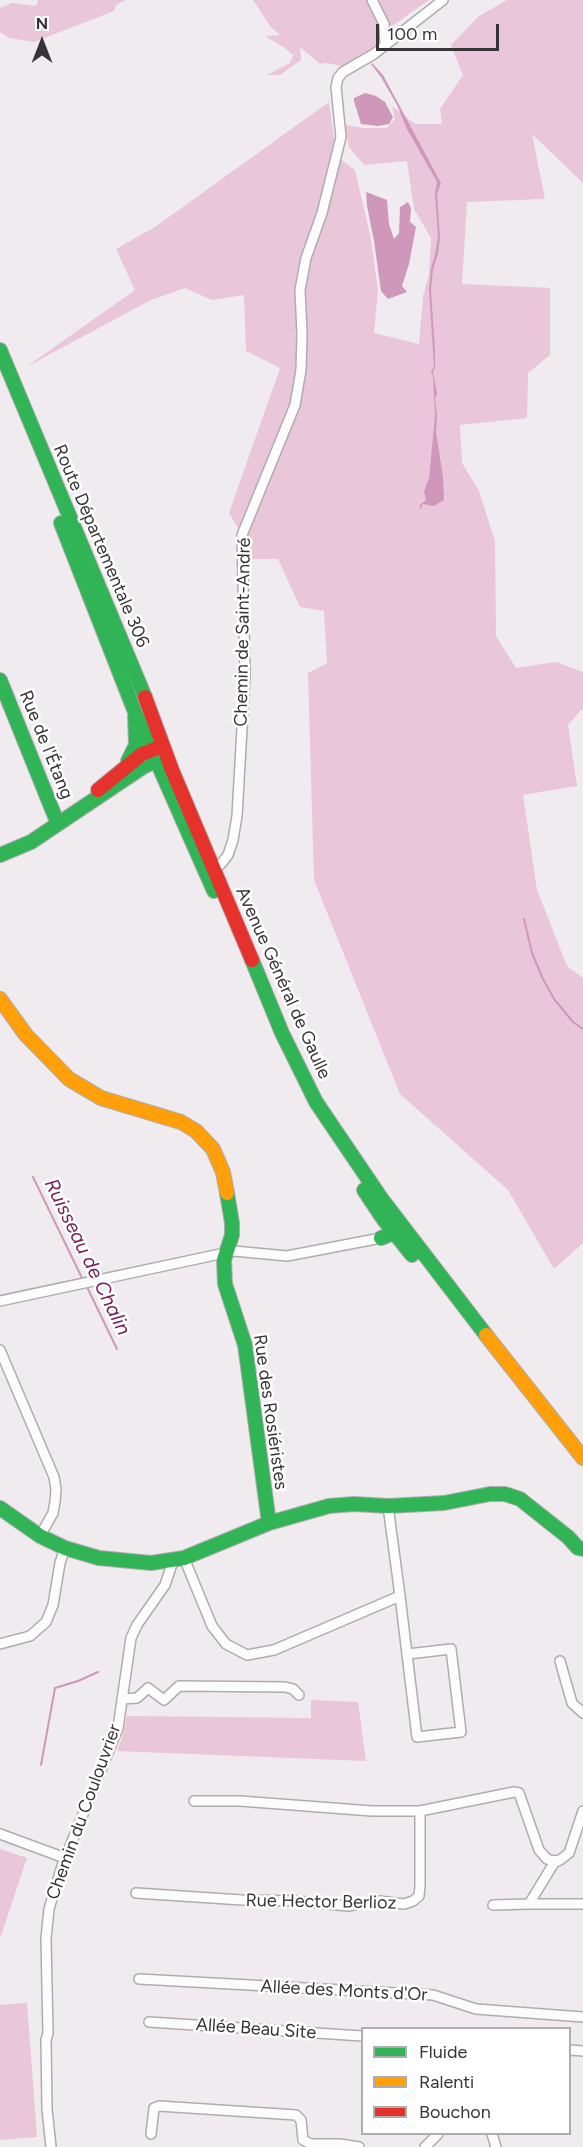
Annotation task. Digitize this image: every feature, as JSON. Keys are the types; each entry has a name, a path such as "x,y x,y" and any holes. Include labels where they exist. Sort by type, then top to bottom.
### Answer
{"main road":[{"name":"Route Départementale 306","path":"0,350 141,688 157,751"},
{"name":"Route Départementale 306","path":"0,372 135,712 157,751 210,871"},
{"name":"Rue de l'Étang","path":"0,680 58,824"},
{"path":"121,770 132,756 136,745 135,712"},
{"path":"87,803 98,789 142,754 157,751"},
{"path":"0,855 31,842 87,803 102,796 143,767 157,751"},
{"name":"Avenue Général de Gaulle","path":"210,871 293,1076 313,1113 393,1233 507,1373 583,1472"},
{"name":"Rue des Rosiéristes","path":"0,999 26,1035 69,1079 101,1098 181,1122 196,1131 213,1149 223,1172 230,1202 232,1235 223,1270 225,1284 245,1345 260,1473 269,1523"},
{"name":"Avenue Général de Gaulle","path":"393,1233 583,1458"},
{"path":"0,1508 40,1536 65,1548 99,1558 151,1563 178,1560 269,1523 329,1506 444,1503 490,1494 505,1494 520,1499 568,1537 578,1548 583,1549"},
{"path":"568,1537 583,1540"}],"street":[{"path":"372,0 384,24 385,44"},
{"path":"385,44 443,0"},
{"name":"Chemin de Saint-André","path":"210,871 221,864 228,855 237,816 245,676 242,535 295,405 301,370 300,290 306,258 322,213 341,137 336,87 338,78 343,72 374,54 385,44"},
{"path":"0,1301 226,1253 239,1251 287,1256 393,1233"},
{"path":"0,1350 54,1477 56,1502 53,1513 40,1536"},
{"path":"388,1506 417,1737 461,1732 451,1649 408,1654"},
{"path":"0,1644 30,1636 46,1622 53,1605 60,1563 65,1548"},
{"path":"178,1560 212,1626 226,1644 248,1655 274,1650 400,1596"},
{"name":"Chemin du Coulouvrier","path":"51,2147 46,2059 48,2033 46,1938 49,1909 65,1858 115,1738 134,1631 165,1585 178,1560"},
{"path":"560,1661 572,1703 583,1713"},
{"path":"122,1699 137,1698 148,1688 164,1700 179,1686 285,1687 293,1689 300,1695"},
{"path":"194,1801 240,1801 372,1811 420,1811 513,1792 519,1793 539,1850 547,1859 560,1860"},
{"name":"Rue Hector Berlioz","path":"136,1893 296,1901 348,1906 379,1901 404,1904 419,1896 420,1811"},
{"path":"529,1904 554,1863 569,1853 583,1811"},
{"path":"0,1834 65,1858"},
{"path":"493,1905 583,1904"},
{"name":"Allée des Monts d'Or","path":"139,1979 433,1995 476,2009 583,2017"},
{"name":"Allée Beau Site","path":"149,2022 361,2036"},
{"path":"152,2134 154,2108 159,2106 296,2115 302,2120 303,2140 311,2144 340,2144 358,2147"},
{"path":"425,2147 436,2135"}],"shaded area":[{"path":"38,0 125,0 116,5 114,11 34,42 9,38 0,32 0,8 12,3 36,6"},
{"path":"253,0 429,0 382,33 380,45 376,50 342,66 320,64 300,47 301,60 280,75 267,75 290,63 293,55 265,36 280,35 270,26"},
{"path":"507,0 583,0 583,183 532,134 545,199 467,202 462,284 550,288 550,355 528,373 527,418 460,425 462,463 479,491 495,541 496,636 516,668 556,662 583,672 583,708 568,725 577,786 523,795 537,890 567,966 583,978 583,1243 554,1269 508,1190 400,1094 314,880 308,673 327,663 324,611 300,607 278,559 250,559 242,535 229,513 280,368 246,351 244,295 212,300 185,288 151,300 26,367 135,290 116,249 155,227 329,102 334,138 332,153 355,170 371,239 378,290 374,333 419,344 423,296 429,274 431,238 414,209 407,161 364,165 349,147 345,125 387,128 395,119 392,106 415,124 442,124 440,109 463,75 451,45 479,16"},
{"path":"372,63 383,75 441,183 437,194 440,238 431,290 435,351 435,368 433,372 437,394 435,399 436,432 444,500 434,506 423,504 420,510 420,505 426,500 424,491 429,478 435,416 431,372 434,367 429,290 438,236 435,193 437,182 407,129 397,105"},
{"path":"365,93 385,102 393,117 389,124 378,126 361,124 354,98"},
{"path":"366,192 387,200 389,224 394,239 399,233 400,207 408,202 411,208 410,222 416,227 402,286 407,292 388,299 381,291"},
{"path":"311,1700 358,1702 366,1761 117,1751 127,1716 311,1718"},
{"path":"0,1849 27,1858 0,1939"},
{"path":"27,2003 37,2137 0,2140 0,2005"}],"waterway":[{"path":"524,919 532,953 542,977 554,999 573,1022 583,1029"},
{"name":"Ruisseau de Chalin","path":"33,1177 83,1280"},
{"name":"Ruisseau de Chalin","path":"86,1285 117,1349"},
{"name":"Ruisseau de Chalin","path":"41,1765 55,1688 98,1672"}],"traffic: fast":[{"path":"0,350 145,697"},
{"path":"61,523 135,712 214,891"},
{"path":"0,680 58,824"},
{"path":"128,761 136,745 135,716"},
{"path":"0,855 31,842 143,767 165,757"},
{"path":"252,960 282,1033 316,1102 381,1198 486,1335"},
{"path":"364,1190 412,1255"},
{"path":"227,1193 232,1235 224,1260 225,1284 245,1345 269,1523"},
{"path":"381,1238 404,1229"},
{"path":"0,1508 40,1536 65,1548 99,1558 151,1563 184,1558 269,1523 329,1506 444,1503 490,1494 505,1494 520,1499 568,1537 578,1548 583,1549"}],"traffic: slow":[{"path":"0,999 26,1035 69,1079 101,1098 181,1122 196,1131 213,1149 223,1172 227,1193"},
{"path":"486,1335 583,1458"}],"traffic: jam":[{"path":"145,697 172,770 252,960"},
{"path":"98,790 142,754 160,747"}]}
